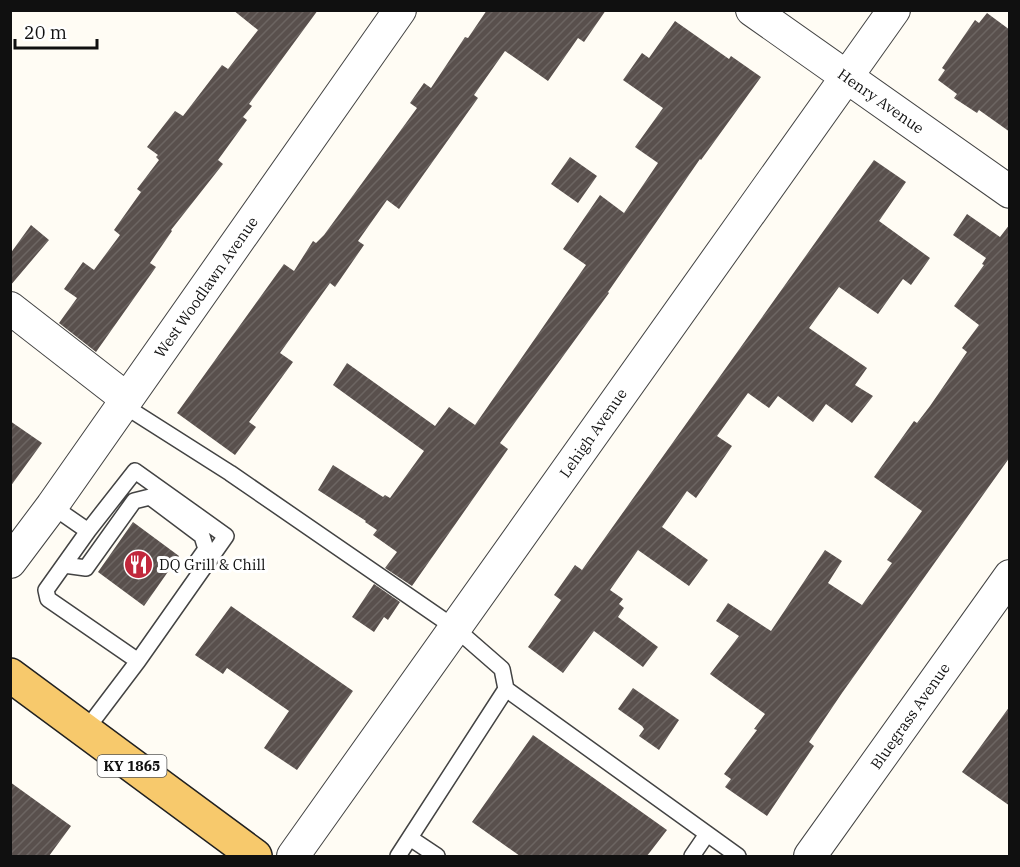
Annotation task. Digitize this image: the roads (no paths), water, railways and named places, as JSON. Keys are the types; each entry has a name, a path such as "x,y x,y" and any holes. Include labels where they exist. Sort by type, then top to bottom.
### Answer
{"main road":[{"name":"KY 1865","path":"10,675 255,856"}],"street":[{"name":"West Woodlawn Avenue","path":"10,562 52,506 400,10"},
{"name":"Henry Avenue","path":"752,10 1010,192"},
{"name":"Lehigh Avenue","path":"293,856 894,10"},
{"path":"10,308 125,402"},
{"name":"Bluegrass Avenue","path":"810,856 1010,576"}],"lane":[{"path":"125,402 455,628 501,669 506,689 738,856"},
{"path":"85,731 138,662 226,536 135,471 46,590 48,599 138,662"},
{"path":"64,565 86,568 134,501 150,497 202,536 206,549 155,621 155,637"},
{"path":"52,506 88,531"},
{"path":"398,856 506,689"},
{"path":"692,856 707,834"},
{"path":"410,838 437,856"}],"place":[{"name":"DQ Grill & Chill","path":"138,564"}]}
